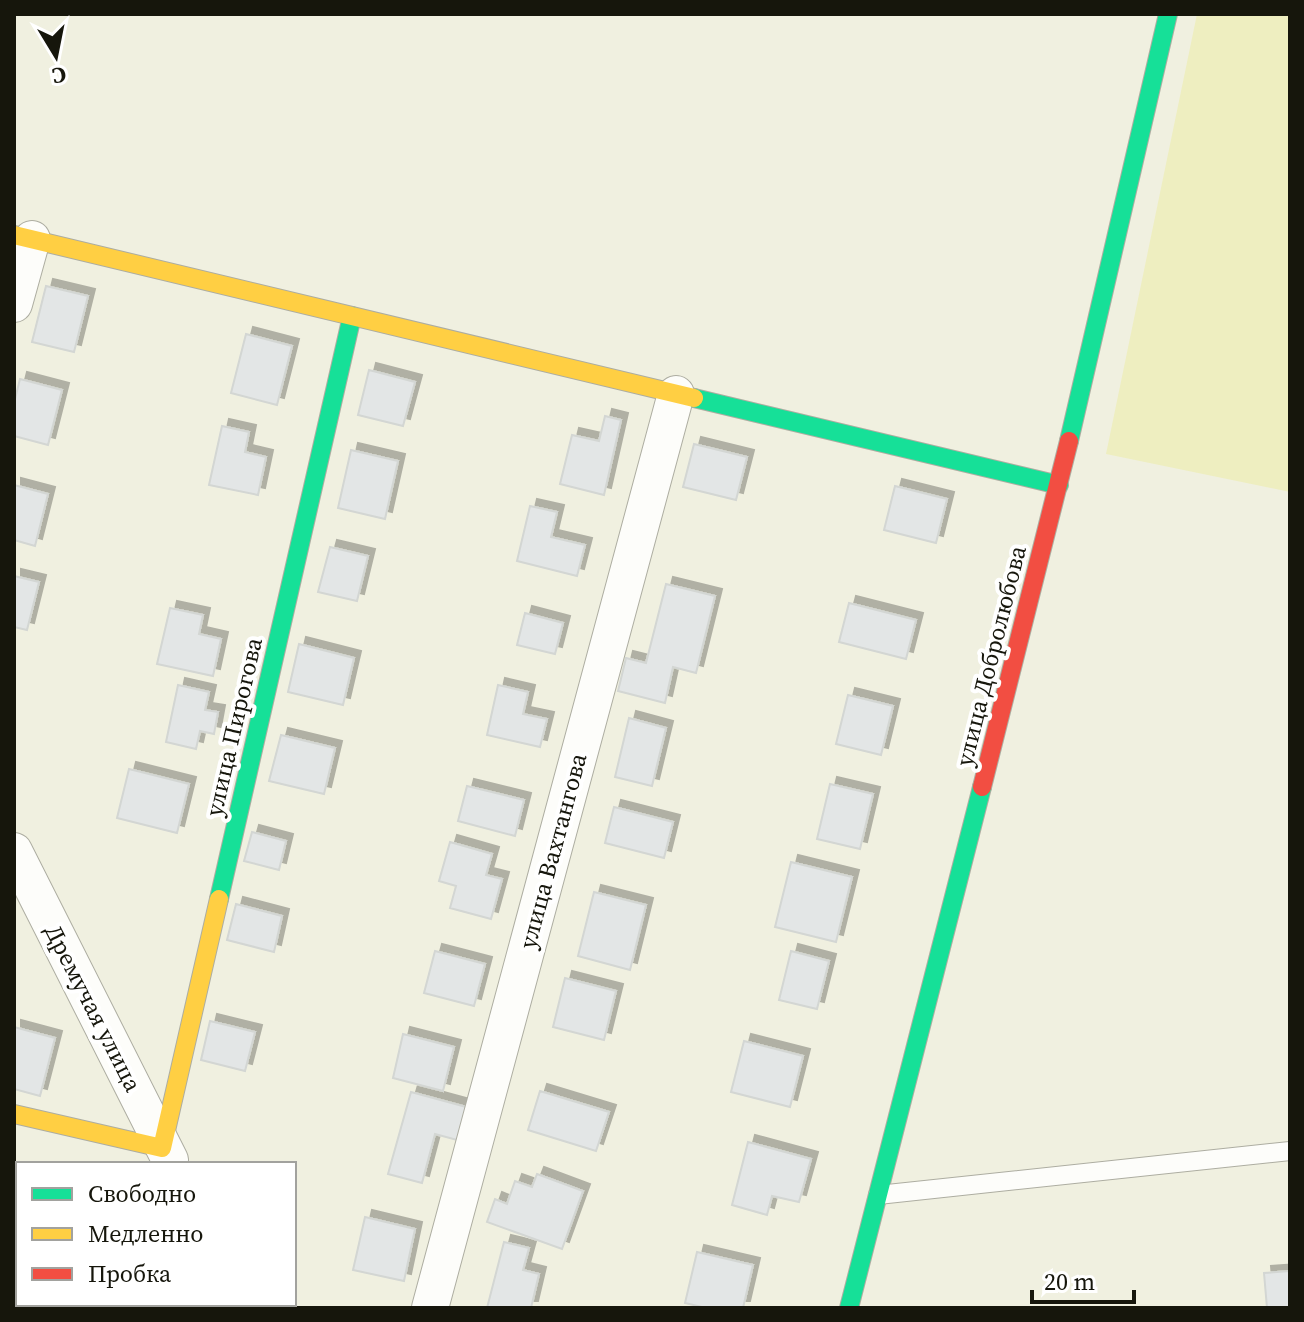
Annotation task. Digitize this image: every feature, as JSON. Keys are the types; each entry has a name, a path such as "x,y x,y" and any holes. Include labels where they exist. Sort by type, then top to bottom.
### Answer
{"street":[{"name":"улица Добролюбова","path":"849,1308 1059,485 1168,14"},
{"path":"14,304 23,237 1059,485"},
{"name":"улица Пирогова","path":"168,1156 352,316"},
{"name":"улица Вахтангова","path":"430,1308 676,394"},
{"name":"Дремучая улица","path":"14,851 168,1156"},
{"path":"14,1114 168,1156"}],"lane":[{"path":"878,1195 1290,1151"}],"green space":[{"path":"1197,14 1290,14 1290,492 1106,454"}],"building":[{"path":"46,286 88,296 74,352 32,342"},
{"path":"246,334 292,346 277,405 231,393"},
{"path":"369,370 415,382 403,426 358,415"},
{"path":"20,379 62,390 48,445 14,436 14,403"},
{"path":"605,416 621,420 604,495 560,484 572,435 599,441"},
{"path":"222,426 249,432 245,452 266,457 258,495 209,485"},
{"path":"694,444 747,457 736,500 683,487"},
{"path":"351,450 398,461 385,519 338,508"},
{"path":"14,485 48,494 35,546 14,540"},
{"path":"895,486 947,499 936,543 884,530"},
{"path":"530,506 557,512 551,537 585,545 577,576 517,561"},
{"path":"330,547 368,556 357,601 318,592"},
{"path":"14,576 39,582 27,630 14,627"},
{"path":"666,584 715,596 696,673 673,667 665,703 618,691 626,658 646,663"},
{"path":"849,603 916,620 906,659 839,642"},
{"path":"170,608 203,615 199,634 221,639 213,676 157,664"},
{"path":"525,613 563,623 555,654 517,645"},
{"path":"299,644 354,658 343,705 288,692"},
{"path":"178,685 209,692 205,710 218,712 214,734 200,731 196,749 166,742"},
{"path":"498,685 528,692 523,714 547,719 540,747 487,735"},
{"path":"848,695 893,706 881,755 836,744"},
{"path":"629,718 666,728 652,786 615,777"},
{"path":"281,735 335,748 324,794 269,781"},
{"path":"129,769 189,784 177,833 117,818"},
{"path":"830,784 873,794 860,849 817,839"},
{"path":"467,786 524,800 515,836 458,821"},
{"path":"614,807 673,822 664,858 605,843"},
{"path":"252,832 286,841 279,870 244,861"},
{"path":"450,842 492,854 486,875 502,879 491,919 450,908 456,886 439,881"},
{"path":"791,862 852,877 836,942 775,927"},
{"path":"594,892 646,905 630,970 578,956"},
{"path":"236,904 282,916 274,952 227,940"},
{"path":"435,951 485,964 474,1006 424,993"},
{"path":"791,951 829,961 817,1009 779,1000"},
{"path":"565,978 616,991 604,1040 553,1027"},
{"path":"210,1021 255,1032 245,1071 201,1060"},
{"path":"14,1027 55,1038 40,1096 14,1089"},
{"path":"403,1034 454,1047 443,1091 393,1078"},
{"path":"744,1041 803,1056 790,1107 731,1092"},
{"path":"540,1091 609,1112 596,1151 528,1130"},
{"path":"411,1092 470,1108 461,1141 435,1134 422,1183 388,1174"},
{"path":"748,1142 811,1159 799,1202 772,1196 767,1215 732,1205"},
{"path":"14,1170 16,1226 14,1225"},
{"path":"537,1174 583,1191 562,1249 487,1222 495,1199 507,1204 515,1181 532,1187"},
{"path":"365,1217 415,1229 404,1281 353,1270"},
{"path":"504,1242 529,1248 523,1270 539,1274 531,1308 487,1308"},
{"path":"697,1252 753,1265 743,1308 706,1308 685,1303"},
{"path":"1290,1271 1290,1308 1267,1308 1264,1273"},
{"path":"228,1306 229,1308 173,1308"}],"traffic: fast":[{"path":"1069,441 1168,14"},
{"path":"219,899 352,316"},
{"path":"694,398 1059,485"},
{"path":"849,1308 982,787"}],"traffic: slow":[{"path":"14,235 694,398"},
{"path":"14,1114 162,1148 219,899"}],"traffic: jam":[{"path":"982,787 1069,441"}]}
